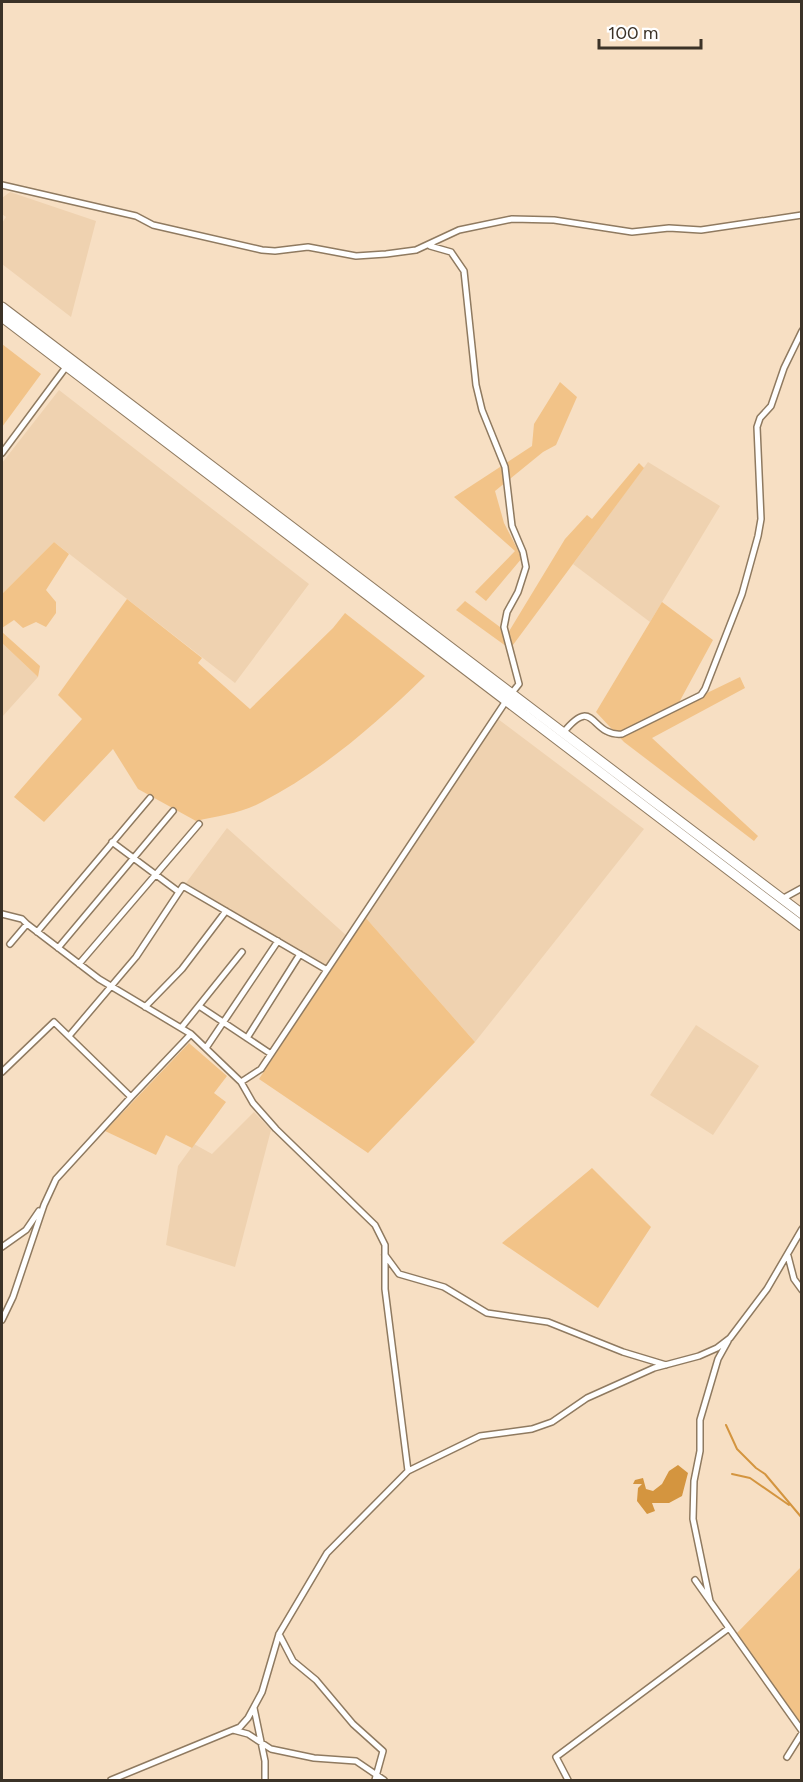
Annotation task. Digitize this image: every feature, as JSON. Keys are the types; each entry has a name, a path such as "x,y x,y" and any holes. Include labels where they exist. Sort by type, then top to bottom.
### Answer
{"highway":[{"path":"2,307 801,926"},
{"path":"2,317 509,698 563,733 801,914"}],"street":[{"path":"2,185 136,216 153,225 262,250 275,251 308,247 356,256 416,250 459,230 512,219 554,220 632,232 669,228 701,230 801,215"},
{"path":"241,1082 261,1069 519,684 508,651 504,620 525,574 525,560 512,526 505,467 482,410 476,385 464,271 451,252 428,245"},
{"path":"563,733 576,717 582,715 588,716 604,730 615,735 622,734 693,700 705,689 742,594 758,536 761,519 757,427 760,418 771,406 784,368 801,331"},
{"path":"2,453 66,367"},
{"path":"37,932 150,798"},
{"path":"58,948 173,811"},
{"path":"79,964 199,824"},
{"path":"112,842 179,892"},
{"path":"69,1036 112,987 183,886 327,970"},
{"path":"782,899 801,888"},
{"path":"145,1007 182,969 226,911"},
{"path":"2,914 22,919 112,987 191,1034 241,1082 253,1103 276,1129 375,1225 385,1245 384,1289 408,1471"},
{"path":"10,944 27,924"},
{"path":"206,1048 278,941"},
{"path":"181,1028 242,952"},
{"path":"247,1038 300,954"},
{"path":"199,1006 271,1054"},
{"path":"2,1072 54,1022 131,1097"},
{"path":"2,1320 14,1297 44,1205 56,1179 191,1034"},
{"path":"2,1247 26,1230 44,1205"},
{"path":"710,1601 693,1519 694,1481 700,1451 700,1420 718,1359 730,1338 788,1256 801,1229"},
{"path":"385,1255 399,1274 444,1287 487,1312 548,1322 622,1352 667,1365"},
{"path":"788,1256 794,1279 801,1290"},
{"path":"111,1780 240,1727 262,1692 279,1634 327,1553 408,1471 480,1436 511,1434 552,1422 569,1407 587,1398 654,1368 699,1356 730,1338"},
{"path":"695,1580 801,1732 787,1757"},
{"path":"568,1780 556,1757 729,1628"},
{"path":"279,1634 293,1661 316,1680 353,1724 383,1751 375,1778"},
{"path":"254,1707 266,1761 265,1780"},
{"path":"232,1730 248,1734 271,1749 303,1756 356,1761 375,1778 384,1780"}],"shaded area":[{"path":"10,192 96,221 71,317 2,264 2,223 6,217 2,214 2,198"},
{"path":"2,344 41,374 2,427"},
{"path":"560,382 577,397 556,445 543,452 495,491 504,523 522,558 486,601 475,592 515,551 454,497 532,446 534,424"},
{"path":"59,390 309,584 235,683 54,542 2,594 2,463"},
{"path":"648,462 720,506 650,622 573,564"},
{"path":"639,463 644,468 510,649 456,610 465,601 508,633 565,539 587,515 592,519"},
{"path":"54,542 69,554 46,590 56,602 56,613 46,627 36,622 23,628 14,620 2,628 2,594"},
{"path":"127,599 202,658 198,663 250,709 333,628 345,613 425,676 388,711 327,761 284,790 246,809 196,821 138,789 113,749 44,822 14,797 82,719 58,695"},
{"path":"662,602 713,640 676,708 740,677 745,688 652,738 758,836 754,841 624,742 596,712"},
{"path":"2,632 40,666 38,677 2,643"},
{"path":"2,643 38,677 2,717"},
{"path":"498,719 644,829 475,1042 365,917"},
{"path":"227,828 347,936 326,967 186,883"},
{"path":"365,917 475,1042 368,1153 259,1079"},
{"path":"696,1025 759,1066 713,1135 650,1095"},
{"path":"189,1043 227,1076 214,1093 226,1102 192,1148 166,1135 156,1155 105,1131"},
{"path":"254,1112 271,1130 235,1267 166,1245 178,1166 194,1144 212,1154"},
{"path":"592,1168 651,1227 598,1308 502,1243"},
{"path":"678,1465 688,1473 682,1496 669,1503 652,1503 655,1511 647,1514 637,1501 638,1488 642,1484 633,1484 635,1480 643,1478 646,1489 653,1491 662,1484 669,1471"},
{"path":"801,1567 802,1719 799,1721 736,1634"}],"waterway":[{"path":"726,1425 737,1449 765,1474 802,1518"},
{"path":"732,1474 750,1478 789,1505"}]}
